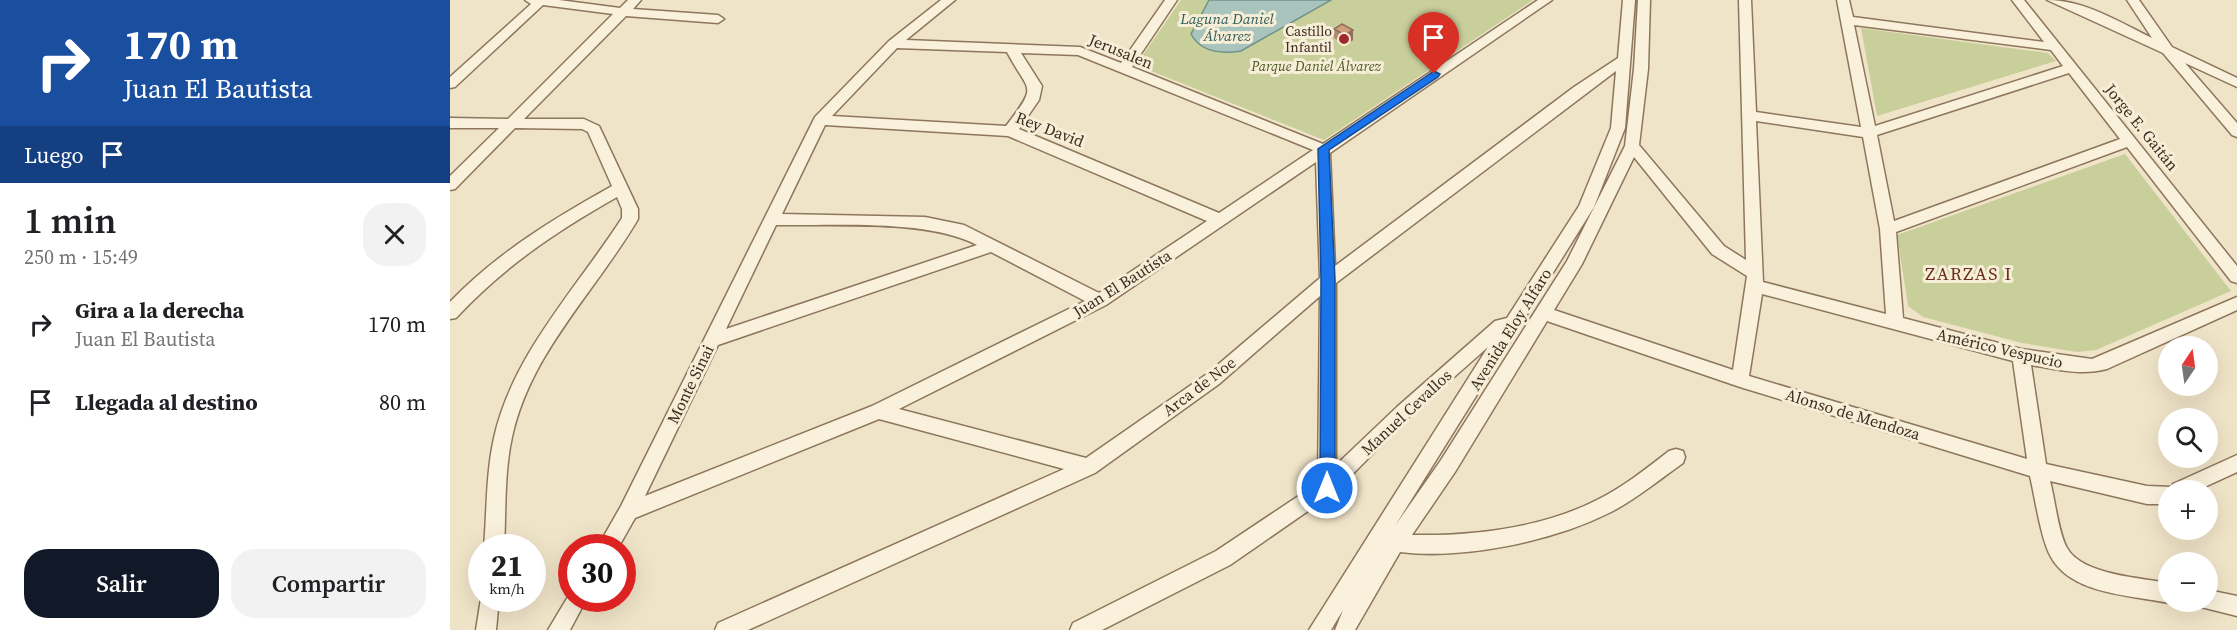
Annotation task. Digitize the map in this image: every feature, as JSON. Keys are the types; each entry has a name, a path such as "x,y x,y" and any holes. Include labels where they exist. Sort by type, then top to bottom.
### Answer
{"street":[{"path":"450,185 635,0"},
{"name":"Monte Sinai","path":"615,534 820,120 894,44 949,0"},
{"path":"1124,69 1171,0"},
{"name":"Juan El Bautista","path":"628,512 878,411 1100,301 1546,0"},
{"path":"1618,0 1642,34"},
{"name":"Avenida Eloy Alfaro","path":"1319,630 1386,541 1523,327 1586,207 1618,128 1629,0"},
{"name":"Avenida Eloy Alfaro","path":"1523,327 1542,313 1574,264 1632,146 1644,0"},
{"path":"1740,380 1755,280 1745,0"},
{"path":"1843,0 1888,229 1895,322"},
{"name":"Jorge E. Gaitán","path":"2019,0 2237,277"},
{"path":"2053,0 2084,10 2164,46 2237,83"},
{"path":"2133,0 2164,46 2209,103 2237,132"},
{"path":"450,84 538,1 623,12 718,18"},
{"path":"1847,20 2055,47"},
{"name":"Jerusalen","path":"894,44 1080,51 1323,149"},
{"path":"1010,130 1035,96 1035,83 1017,61 1012,48"},
{"name":"Arca de Noe","path":"725,630 1088,467 1213,379 1328,280 1579,90 1623,60"},
{"path":"1750,116 1869,133 2071,68"},
{"name":"Rey David","path":"820,120 1010,130 1220,220"},
{"path":"450,123 584,124 594,129 599,136 619,189 630,209 630,219 530,371 514,404 503,437 495,534"},
{"path":"1888,229 2130,141"},
{"name":"Américo Vespucio","path":"1632,146 1718,250 1755,280 1895,322 2021,356 2092,366 2107,362 2237,303"},
{"path":"1323,149 1328,280 1327,488"},
{"path":"450,313 478,282 510,255 619,189"},
{"path":"770,219 925,223 964,231 1100,301"},
{"path":"711,341 991,246"},
{"name":"Alonso de Mendoza","path":"1542,313 1740,380 2038,470 2147,495 2158,495"},
{"name":"Manuel Cevallos","path":"1080,630 1223,558 1327,488 1403,412 1501,326 1523,327"},
{"path":"2021,356 2038,470 2058,552 2070,566 2089,577 2158,591"},
{"path":"878,411 1088,467"},
{"path":"1386,541 1437,544 1553,525 1590,512 1622,495 1676,457"},
{"path":"2201,480 2237,463"},
{"name":"Avenida Eloy Alfaro","path":"1345,630 1386,541"},
{"path":"2218,602 2237,606"},
{"path":"486,630 488,612"},
{"path":"558,630 569,612"}],"green space":[{"name":"Parque Daniel Álvarez","path":"1181,0 1533,0 1324,140 1136,65"},
{"path":"1861,28 2048,53 2056,61 1877,116"},
{"path":"2125,154 2231,291 2096,350 2077,352 2022,343 1923,317 1908,306 1897,235"}],"water":[{"name":"Laguna Daniel Álvarez","path":"1209,0 1331,0 1241,51 1227,52 1206,49 1191,34"}],"building":[{"path":"1342,24 1353,30 1345,35 1334,29"}],"place":[{"name":"Castillo Infantil","path":"1344,39"}],"district":[{"name":"ZARZAS I","path":"1969,273"}],"route":[{"path":"1327,488 1328,280 1323,149 1434,74"}]}
